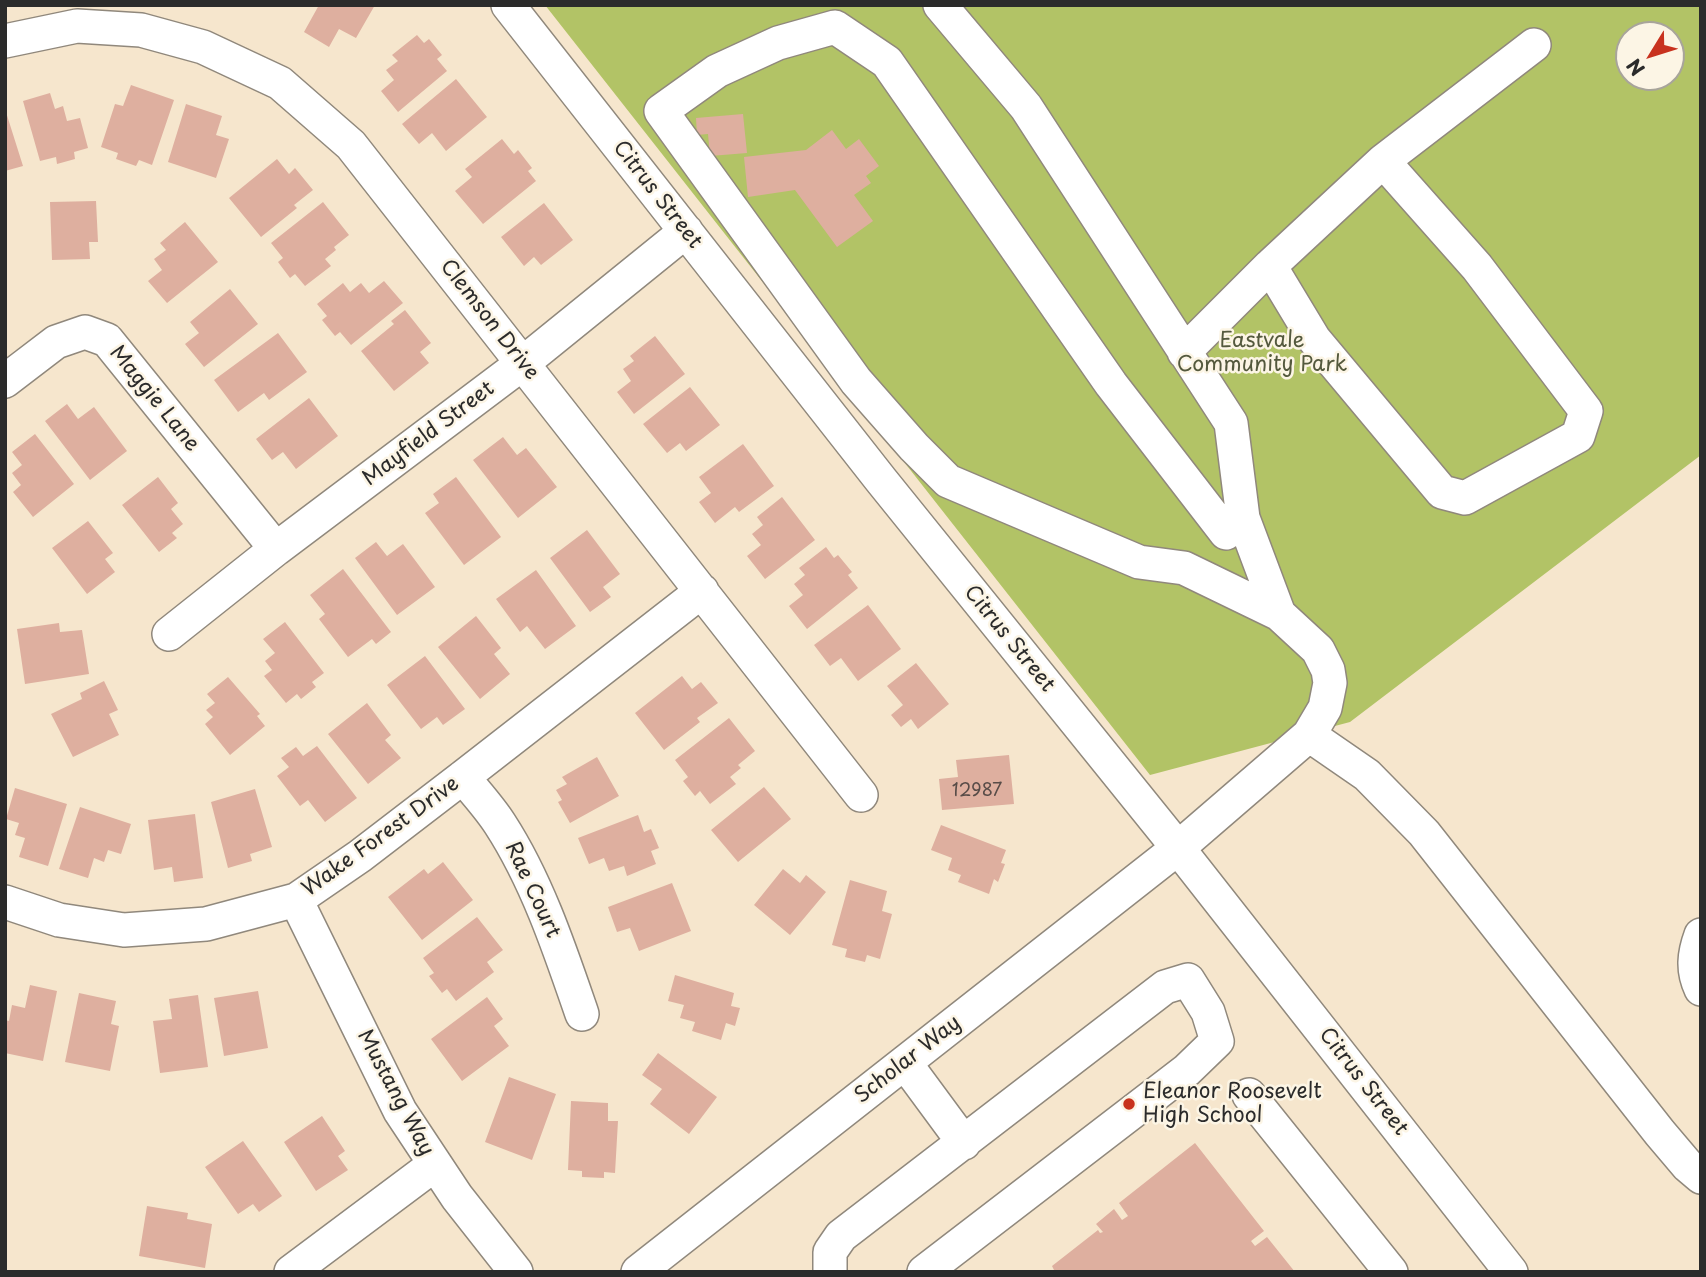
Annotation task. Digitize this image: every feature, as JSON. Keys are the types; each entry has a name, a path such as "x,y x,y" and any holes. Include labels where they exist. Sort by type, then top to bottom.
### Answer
{"street":[{"name":"Citrus Street","path":"508,5 881,480 1178,848 1511,1272"},
{"path":"940,5 1027,107 1231,423 1235,525"},
{"name":"Clemson Drive","path":"5,41 77,26 143,18 280,83 341,136 351,145 861,795"},
{"path":"1279,614 1235,525 1111,383 887,62 835,27 778,43 717,71 661,111 856,381 948,481 1139,562 1184,568 1279,614 1318,650 1328,670 1330,683 1325,708 1309,735 1367,775 1424,833 1660,1133 1701,1177"},
{"path":"1184,352 1270,266 1383,162 1534,46"},
{"path":"1270,266 1314,339 1442,492 1465,498 1578,436 1586,411 1477,267 1383,162"},
{"name":"Mayfield Street","path":"169,634 523,363 686,231"},
{"name":"Maggie Lane","path":"5,380 56,342 85,332 107,340 276,550"},
{"path":"1184,568 1235,525"},
{"name":"Wake Forest Drive","path":"5,902 59,920 124,930 206,924 296,900 360,856 702,592"},
{"name":"Scholar Way","path":"638,1272 1178,848 1309,735"},
{"name":"Rae Court","path":"463,777 500,824 530,881 555,936 582,1014"},
{"name":"Mustang Way","path":"296,900 400,1111 434,1165 516,1272"},
{"path":"1701,934 1693,970 1701,989"},
{"path":"830,1272 830,1252 841,1236 1165,987 1188,980 1208,1012 1217,1041 1187,1070 924,1272"},
{"path":"905,1063 964,1143"},
{"path":"1249,1095 1391,1272"},
{"path":"291,1272 434,1165"}],"green space":[{"name":"Eastvale Community Park","path":"545,5 1701,5 1701,455 1350,722 1150,775"}],"building":[{"path":"319,5 375,5 356,38 339,29 329,47 304,32"},
{"path":"417,35 424,43 429,39 442,55 437,59 447,71 398,112 381,91 394,80 386,70 398,61 392,55"},
{"path":"456,79 487,117 446,151 432,133 419,144 402,124"},
{"path":"131,85 174,100 152,165 139,160 136,166 116,159 118,153 101,147 115,104 123,106"},
{"path":"50,93 55,109 63,106 67,121 80,118 88,148 74,152 75,159 57,164 56,157 40,161 23,101"},
{"path":"186,104 222,116 216,135 229,139 216,178 168,162"},
{"path":"5,109 23,166 5,171"},
{"path":"743,114 747,153 710,156 708,134 697,135 696,118"},
{"path":"832,130 846,149 859,139 879,166 866,176 871,183 854,195 873,221 837,247 795,190 748,197 744,157 806,150"},
{"path":"502,139 514,154 518,150 532,168 528,171 536,181 483,224 455,191 472,177 465,169"},
{"path":"277,159 289,174 295,168 313,190 294,205 297,208 261,237 229,198"},
{"path":"96,201 98,242 89,242 90,259 52,260 50,202"},
{"path":"323,202 349,235 334,247 336,250 325,259 331,266 305,286 295,274 290,278 278,262 283,258 271,243"},
{"path":"544,203 573,240 541,265 534,257 524,266 501,237"},
{"path":"185,222 218,262 167,303 148,281 162,270 154,259 166,250 160,243"},
{"path":"384,281 403,303 351,345 340,332 335,336 322,320 327,316 317,304 343,283 350,292 361,283 369,293"},
{"path":"230,289 258,324 204,367 185,344 199,333 190,322"},
{"path":"405,310 431,343 420,352 429,363 394,391 361,351 394,324 391,321"},
{"path":"278,333 307,372 269,400 264,393 238,412 214,380"},
{"path":"655,336 685,374 634,414 617,392 631,381 623,369 634,361 630,356"},
{"path":"690,387 720,425 686,451 680,443 667,453 643,424"},
{"path":"309,398 338,436 296,469 283,452 272,460 256,439"},
{"path":"67,404 78,419 94,407 127,451 90,480 45,421"},
{"path":"35,434 74,484 33,517 13,492 21,485 12,473 22,465 12,452"},
{"path":"503,437 517,455 526,448 557,487 518,518 473,460"},
{"path":"743,444 774,486 739,512 735,507 715,523 699,502 711,493 699,477"},
{"path":"158,477 178,503 171,509 183,524 172,533 177,538 159,552 122,505"},
{"path":"456,477 501,537 464,565 425,513 439,503 433,494"},
{"path":"782,497 815,540 765,579 747,556 761,545 752,534 763,525 757,517"},
{"path":"88,521 113,553 105,559 115,572 87,594 52,548"},
{"path":"587,530 620,574 603,587 611,597 590,612 550,558"},
{"path":"376,542 387,556 403,544 435,587 397,615 355,558"},
{"path":"826,547 834,558 838,555 852,572 848,575 858,588 807,629 789,606 803,595 794,584 805,575 799,568"},
{"path":"343,569 391,632 376,644 372,639 348,657 319,619 325,614 310,595"},
{"path":"536,570 576,626 545,649 527,626 520,632 496,599"},
{"path":"868,605 901,649 858,681 841,658 830,666 814,645"},
{"path":"476,616 501,648 494,654 510,674 480,699 438,647"},
{"path":"285,622 324,673 312,682 316,687 301,699 297,694 286,703 264,676 272,670 265,661 275,653 263,639"},
{"path":"59,623 60,632 82,630 89,674 25,684 17,629"},
{"path":"425,656 465,709 443,725 437,717 421,729 387,685"},
{"path":"916,663 949,704 918,729 911,719 901,727 891,715 903,705 887,686"},
{"path":"682,676 692,689 701,682 718,703 697,718 700,722 664,750 635,713"},
{"path":"228,677 260,714 257,716 265,726 230,755 205,724 213,717 206,710 215,703 207,694"},
{"path":"104,681 118,710 109,714 119,735 73,757 51,714 82,699 80,693"},
{"path":"367,703 391,735 385,740 401,758 368,784 328,734"},
{"path":"729,718 755,751 738,765 741,768 730,777 736,784 710,804 700,791 695,796 683,781 688,777 675,760"},
{"path":"317,746 357,798 325,822 308,800 300,806 277,776 289,767 281,758 296,747 303,756"},
{"path":"1009,755 1014,804 942,810 939,779 958,777 956,760"},
{"path":"597,757 619,796 570,823 558,802 562,800 556,790 567,784 562,777"},
{"path":"764,787 791,819 738,862 711,830"},
{"path":"15,788 67,804 48,866 19,857 25,838 15,835 19,823 6,819"},
{"path":"255,789 272,847 250,854 252,861 228,868 211,802"},
{"path":"80,807 131,824 121,854 108,850 104,862 94,858 88,878 59,869"},
{"path":"195,814 203,878 174,882 172,867 154,870 148,820"},
{"path":"638,815 644,832 651,829 659,848 651,851 656,864 627,876 624,866 609,871 604,858 589,864 578,838"},
{"path":"941,825 1006,850 1001,863 1005,864 998,882 994,879 989,894 958,882 961,875 948,870 952,858 931,850"},
{"path":"443,862 473,900 422,940 388,897 424,869 428,874"},
{"path":"783,869 800,883 806,875 826,892 790,935 754,905"},
{"path":"850,880 887,891 882,911 892,914 880,959 867,955 865,962 845,957 847,949 832,945"},
{"path":"672,883 691,931 639,951 630,928 617,932 608,907"},
{"path":"477,917 503,950 487,962 494,972 456,1001 447,989 442,993 429,976 434,973 423,958"},
{"path":"675,975 734,993 731,1006 740,1008 735,1026 726,1023 721,1040 692,1031 695,1022 680,1018 684,1005 668,1001"},
{"path":"30,985 57,991 43,1061 5,1053 5,1020 9,1021 12,1005 25,1008"},
{"path":"258,991 268,1048 224,1056 214,998"},
{"path":"79,993 116,1001 111,1024 119,1026 110,1071 65,1062"},
{"path":"198,995 208,1067 160,1073 153,1021 172,1019 169,999"},
{"path":"487,997 503,1019 494,1026 509,1046 462,1081 431,1039"},
{"path":"658,1053 717,1097 689,1134 650,1104 662,1089 642,1075"},
{"path":"509,1077 556,1094 532,1160 485,1142"},
{"path":"571,1101 608,1103 608,1121 618,1121 615,1173 604,1172 604,1178 582,1177 582,1171 568,1170"},
{"path":"322,1116 345,1151 338,1156 348,1170 316,1191 284,1142"},
{"path":"243,1141 282,1196 259,1212 253,1204 238,1214 205,1167"},
{"path":"1195,1143 1264,1231 1251,1241 1255,1246 1267,1237 1295,1272 1052,1272 1052,1266 1098,1230 1103,1232 1096,1224 1114,1209 1122,1220 1128,1216 1119,1203"},
{"path":"147,1206 188,1213 187,1219 212,1224 205,1268 139,1256"}],"place":[{"name":"Eleanor Roosevelt High School","path":"1129,1104"}]}
